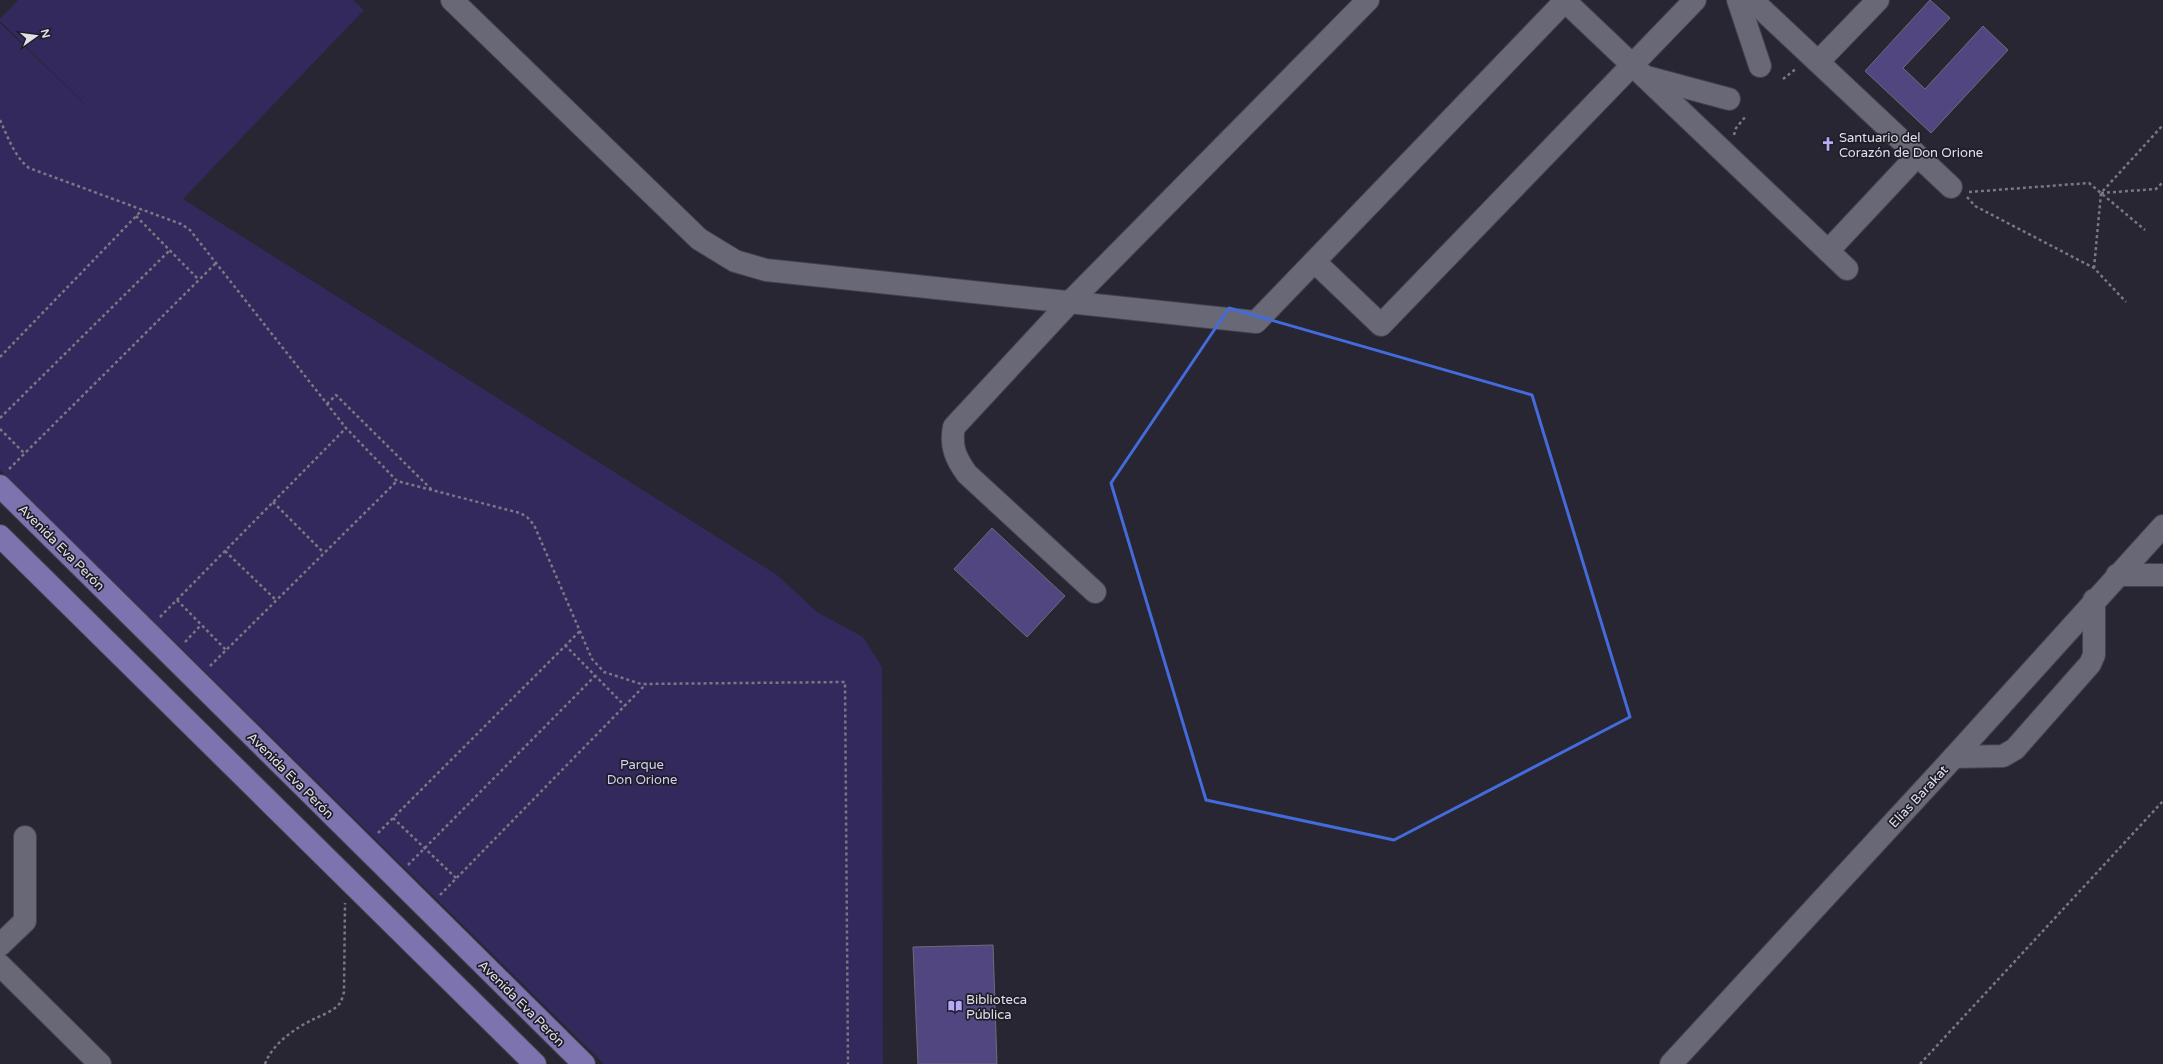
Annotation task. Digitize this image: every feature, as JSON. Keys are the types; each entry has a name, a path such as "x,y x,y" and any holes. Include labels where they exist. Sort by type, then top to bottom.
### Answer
{"main road":[{"name":"Avenida Eva Perón","path":"2,480 35,520 584,1064"},
{"path":"35,520 6,541 535,1064"}],"street":[{"path":"452,0 700,239 735,261 766,270 1256,322 1566,0 1847,269"},
{"path":"1095,592 967,474 958,460 952,437 954,426 1070,302 1368,0"},
{"path":"1315,262 1381,325 1638,70 1695,0"},
{"path":"1738,0 1760,66"},
{"path":"1752,0 1951,187"},
{"path":"1818,62 1878,0"},
{"path":"1638,70 1729,99"},
{"path":"1828,251 1917,156"},
{"name":"Elías Barakat","path":"1671,1064 1954,757 2094,600 2163,526"},
{"path":"2117,575 2163,575"},
{"path":"1954,757 2002,756 2015,749 2090,664 2094,655 2094,600"},
{"path":"0,945 25,921 26,837"},
{"path":"0,965 100,1064"}],"path":[{"path":"0,120 15,153 29,168 181,224 190,230 217,262 346,428 397,481 527,517 534,525 592,659 597,667 614,677 646,683 846,682 848,1064"},
{"path":"2094,268 2101,193 2163,126"},
{"path":"2101,193 2156,190 2163,182"},
{"path":"2126,302 2094,268 1975,206 1963,192 2089,183 2145,230"},
{"path":"0,357 142,210"},
{"path":"136,216 199,280"},
{"path":"0,418 170,250"},
{"path":"2,480 25,454 217,262"},
{"path":"327,404 336,395 433,490"},
{"path":"146,631 346,428"},
{"path":"0,429 25,454"},
{"path":"196,680 397,481"},
{"path":"273,502 324,553"},
{"path":"225,550 276,600"},
{"path":"176,600 226,650"},
{"path":"364,847 580,631"},
{"path":"565,646 625,706"},
{"path":"395,878 595,676"},
{"path":"426,909 646,683"},
{"path":"1920,1064 2163,801"},
{"path":"393,818 456,878"},
{"path":"265,1064 275,1047 286,1037 305,1023 333,1010 340,1003 344,992 345,876"}],"highlighted area":[{"path":"1229,308 1532,395 1630,717 1394,840 1206,800 1111,483"}],"green space":[{"name":"Parque Don Orione","path":"18,0 353,0 364,10 183,199 777,575 817,612 863,637 882,667 883,1064 604,1064 0,470 0,23 113,131 0,21 0,19"}],"building":[{"path":"1930,0 1950,18 1903,68 1925,89 1983,26 2008,50 1931,133 1865,71"},
{"path":"992,528 1065,596 1027,637 954,569"},
{"name":"Biblioteca Pública","path":"993,945 997,1064 918,1064 913,947"}],"place":[{"name":"Santuario del Corazón de Don Orione","path":"1828,144"},
{"name":"Biblioteca Pública","path":"955,1006"}]}
